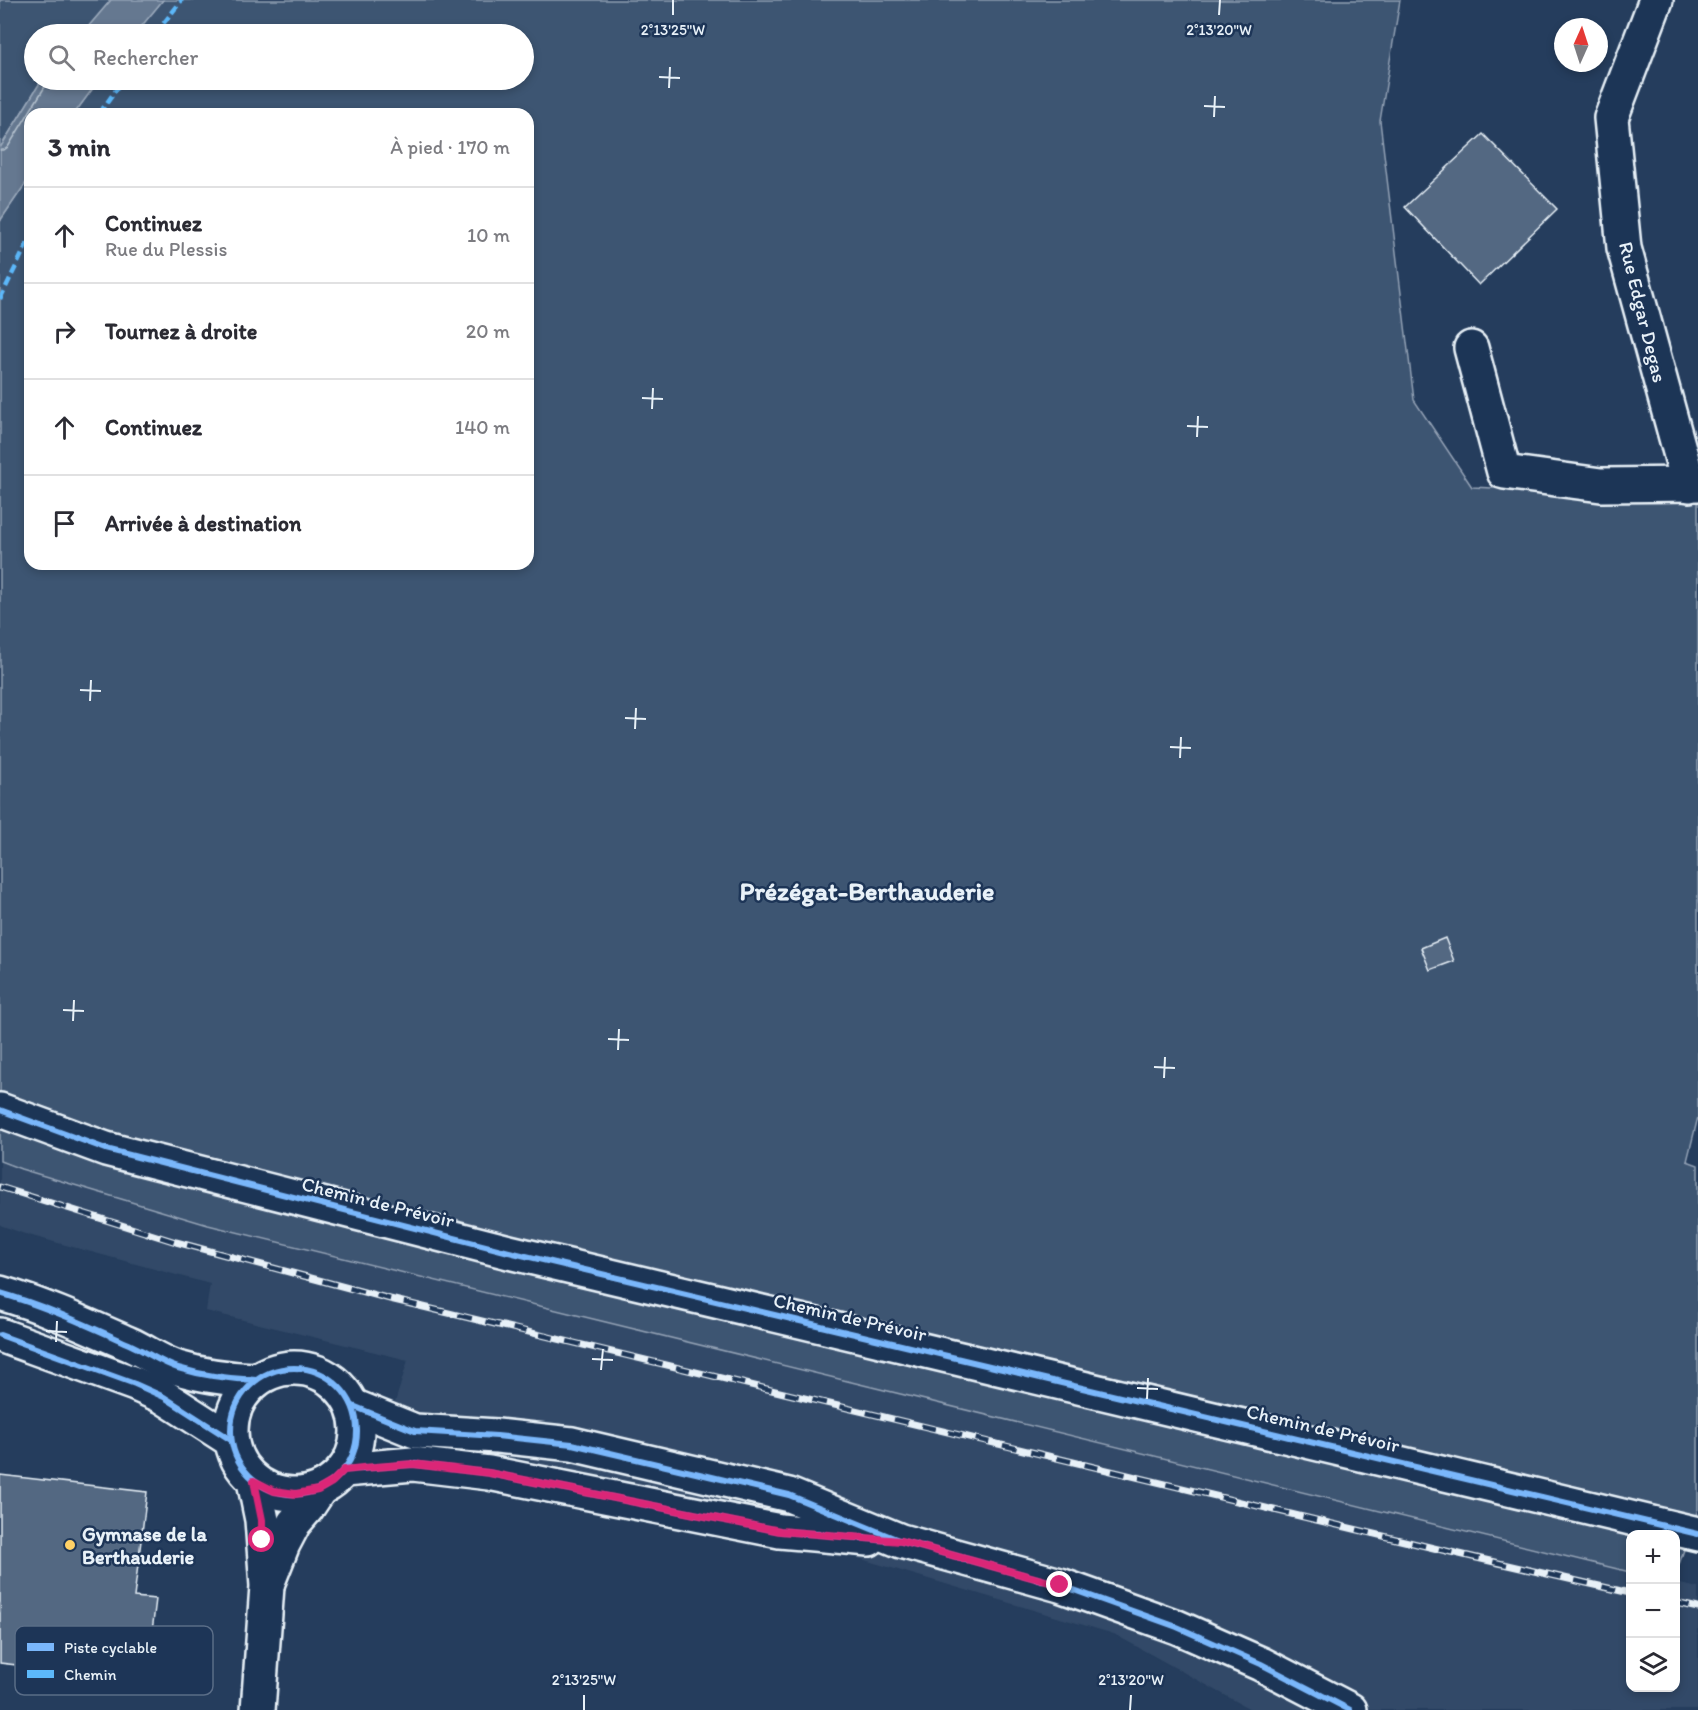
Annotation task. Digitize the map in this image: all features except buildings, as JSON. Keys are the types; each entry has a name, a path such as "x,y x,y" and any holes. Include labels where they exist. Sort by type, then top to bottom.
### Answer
{"street":[{"name":"Rue Edgar Degas","path":"1656,0 1611,118 1624,248 1693,484"},
{"path":"1471,348 1504,472 1601,485 1693,484"},
{"name":"Chemin de Prévoir","path":"0,1110 106,1149 509,1252 1698,1534"},
{"path":"0,1293 72,1318 177,1368 209,1376 256,1380"},
{"path":"0,1335 135,1384 164,1397 231,1440"},
{"path":"299,1367 322,1373 340,1387 353,1406 357,1422 357,1440 353,1456 332,1482 318,1490 296,1494 274,1491 254,1481 243,1469 235,1455 231,1440 231,1423 235,1407 243,1392 256,1380 276,1370 299,1367"},
{"path":"353,1406 415,1431 572,1444 789,1495 901,1541 1060,1585 1177,1627 1261,1664 1350,1710"},
{"path":"344,1470 413,1464 489,1473 780,1531 901,1541"},
{"path":"254,1481 262,1520 267,1586 258,1710"},
{"path":"267,1586 283,1544 294,1523 318,1490"}],"shaded area":[{"path":"0,0 111,0 91,24 24,24 24,90 36,90 0,148"},
{"path":"163,0 1400,0 1380,121 1414,400 1472,487 1698,498 1698,1117 1687,1161 1698,1165 1698,1509 1680,1561 1680,1530 1626,1530 1626,1571 208,1225 0,1161 0,222 24,186 24,570 534,570 534,108 78,108 92,90 534,90 534,24 143,24"},
{"path":"0,1161 208,1225 1626,1571 1626,1692 1680,1692 1680,1584 1698,1588 1698,1710 1252,1710 1114,1634 390,1419 408,1360 206,1311 210,1284 25,1234 0,1225"}],"water":[{"path":"111,0 163,0 143,24 91,24"},
{"path":"36,90 92,90 78,108 25,108"},
{"path":"24,109 24,186 0,222 0,148"}],"railway":[{"path":"0,1187 176,1242 390,1299 1626,1592"},
{"path":"1680,1604 1698,1608"}],"marked path":[{"path":"163,24 182,0"},
{"path":"103,108 116,90"},
{"path":"0,299 24,250"}],"cycle path":[{"path":"0,1110 106,1149 509,1252 1698,1534"},
{"path":"0,1293 81,1323 178,1368 217,1377 256,1380"},
{"path":"0,1335 135,1384 164,1397 231,1440"},
{"path":"294,1368 318,1372 339,1386 353,1407 357,1431 353,1455 339,1476 318,1490 294,1494 270,1490 249,1476 235,1455 231,1431 235,1407 249,1386 270,1372 294,1368"},
{"path":"353,1406 415,1431 572,1444 789,1495 901,1541 1060,1585 1177,1627 1261,1664 1350,1710"},
{"path":"344,1470 413,1464 489,1473 780,1531 886,1540"}],"place":[{"name":"Gymnase de la Berthauderie","path":"70,1545"}],"district":[{"name":"Prézégat-Berthauderie","path":"867,891"}],"route":[{"path":"262,1540 262,1520 254,1481 274,1491 296,1494 318,1490 332,1482 344,1470 413,1464 489,1473 780,1531 901,1541 1060,1585"}]}
